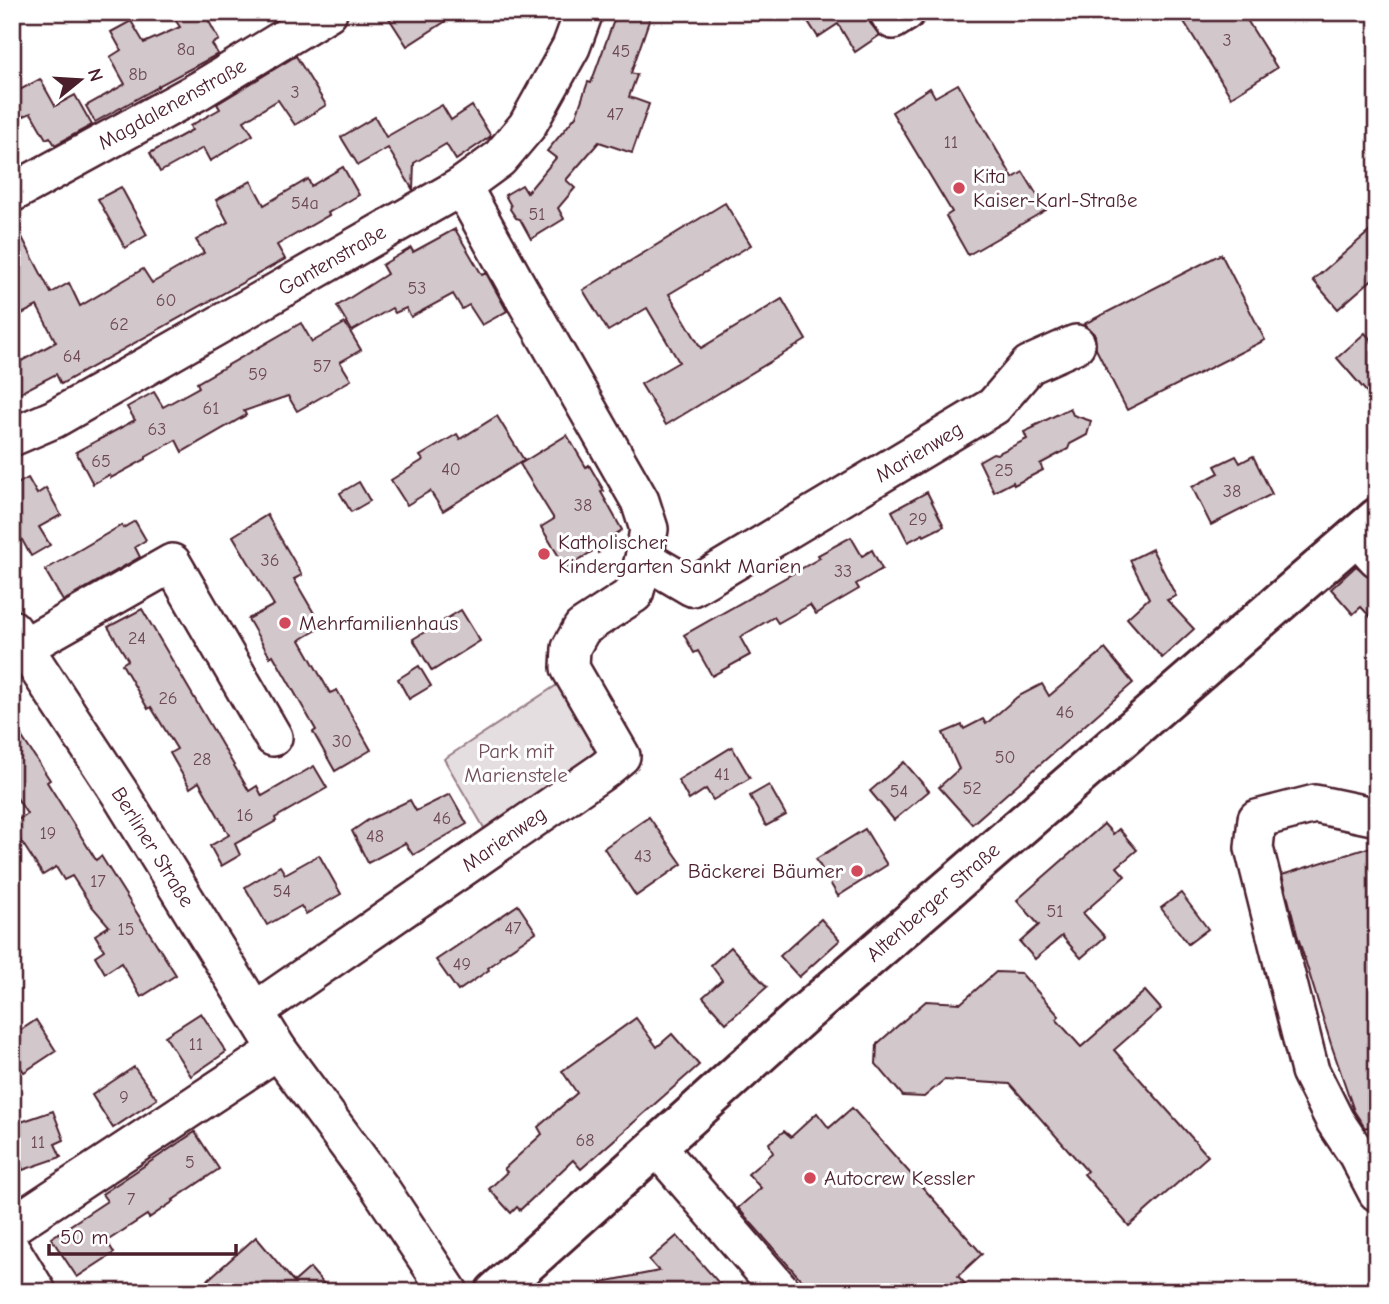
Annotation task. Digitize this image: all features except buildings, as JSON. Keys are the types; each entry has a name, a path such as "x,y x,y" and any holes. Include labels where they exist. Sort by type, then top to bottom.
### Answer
{"main road":[{"name":"Altenberger Straße","path":"495,1292 804,1013 1370,537"}],"street":[{"name":"Magdalenenstraße","path":"12,193 200,90 328,12"},
{"name":"Gantenstraße","path":"12,437 54,419 462,186 499,159 527,126 571,47 584,12"},
{"name":"Marienweg","path":"255,1011 621,756 570,668 571,648 582,628 634,594 649,529 640,500 462,186"},
{"name":"Marienweg","path":"644,559 692,587 994,406 1029,365 1076,344"},
{"name":"Berliner Straße","path":"273,737 172,562 18,638 119,792 278,1050 380,1188 449,1292"},
{"path":"1377,817 1315,804 1303,807 1257,819 1254,848 1310,1071 1335,1121 1357,1154 1377,1192"},
{"path":"12,1226 278,1050"},
{"path":"657,1147 782,1292"},
{"path":"12,1251 37,1292"}],"green space":[{"name":"Park mit Marienstele","path":"560,683 597,747 596,754 487,833 444,759"}],"place":[{"name":"Kita Kaiser-Karl-Straße","path":"959,188"},
{"name":"Katholischer Kindergarten Sankt Marien","path":"544,554"},
{"name":"Mehrfamilienhaus","path":"285,623"},
{"name":"Bäckerei Bäumer","path":"857,871"},
{"name":"Autocrew Kessler","path":"810,1178"}]}
